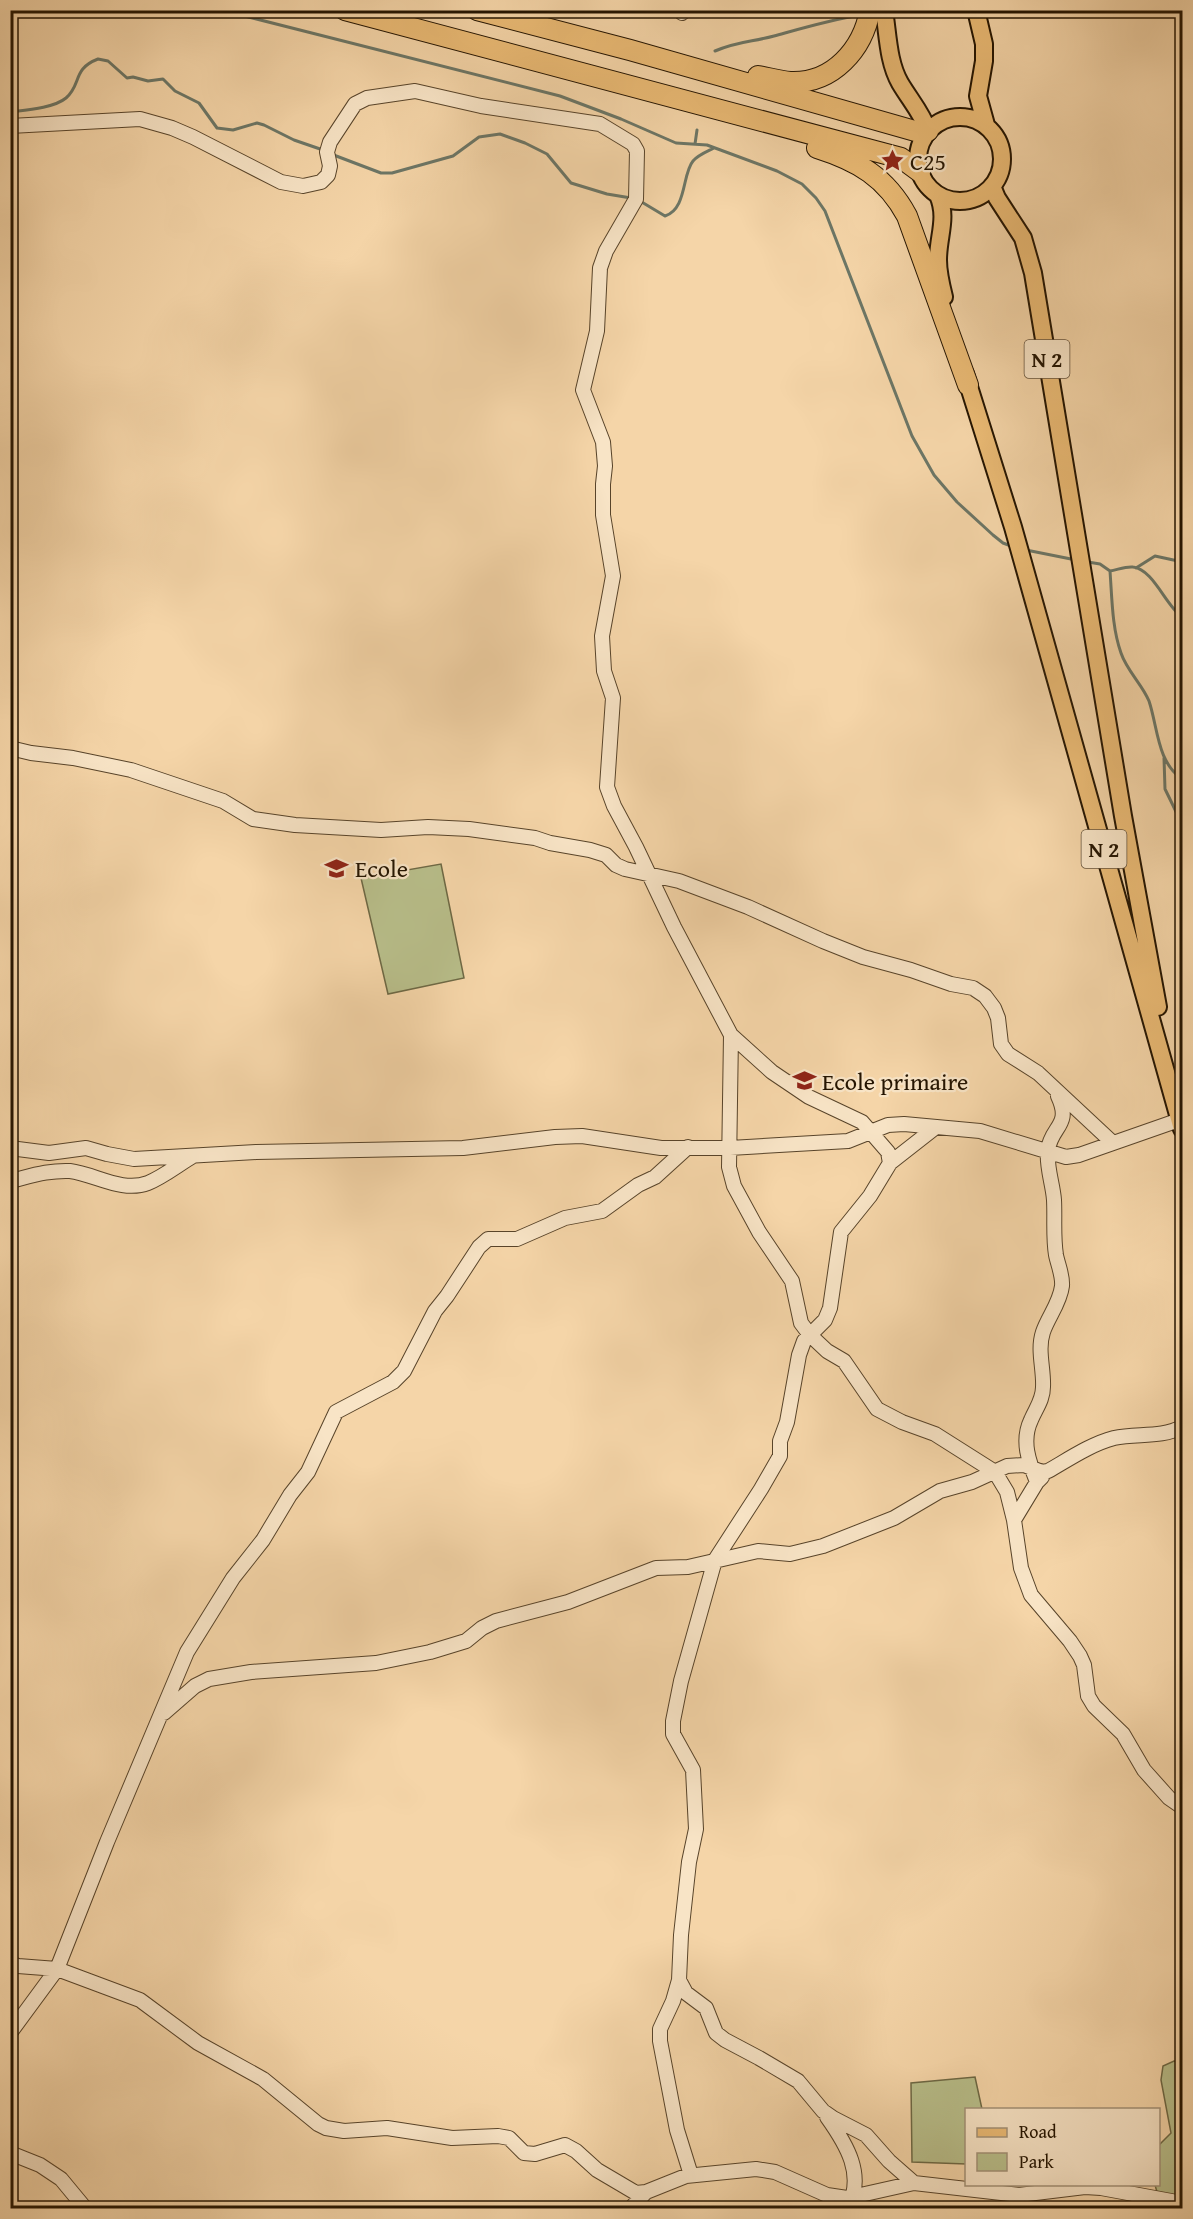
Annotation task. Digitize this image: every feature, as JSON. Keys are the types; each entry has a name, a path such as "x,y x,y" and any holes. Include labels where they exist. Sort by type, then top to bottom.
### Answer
{"highway":[{"path":"345,10 902,158 920,172"},
{"path":"477,10 630,50 915,131 928,131"},
{"path":"630,50 792,82 817,78 833,70 847,59 860,43 870,10"},
{"path":"620,84 830,152 851,160 868,171 898,200 906,216 968,385"}],"main road":[{"path":"885,10 893,68 900,84 918,108 928,131"},
{"path":"976,10 984,44 984,61 978,96 986,125"},
{"path":"958,116 973,118 986,125 996,136 1001,148 1002,162 999,175 992,186 982,195 970,200 957,201 938,195 924,181 920,172 918,152 923,138 928,131 944,119 958,116"},
{"name":"N 2","path":"992,186 997,198 1017,226 1028,253 1140,913 1182,1122"},
{"name":"N 2","path":"938,195 943,206 944,220 938,258 939,277 968,385 1028,578 1182,1122"}],"street":[{"path":"10,126 140,119 194,137 281,182 303,186 321,182 328,175 330,166 327,152 330,142 355,104 367,98 416,91 482,106 600,124 633,144 637,151 636,199 606,251 600,268 597,331 583,390 603,442 605,466 603,515 613,576 602,636 604,670 613,698 606,787 647,874 731,1035 745,1049 809,1097 862,1122 888,1152 890,1163"},
{"path":"10,748 131,770 223,801 253,819 295,825 381,830 428,827 469,829 535,838 598,852 625,869 679,881 748,907 863,957 951,984 973,988 985,996 994,1008 998,1018 1001,1044 1008,1054 1038,1073 1113,1143"},
{"path":"731,1035 729,1167 734,1186 759,1232 792,1281 801,1323 827,1352 844,1361 877,1409 902,1422 935,1434 995,1472 1007,1492 1014,1520 1021,1568 1031,1595 1080,1656 1084,1665 1088,1696 1094,1706 1123,1734 1144,1770 1169,1798 1182,1807"},
{"path":"1037,1482 1026,1437 1030,1421 1042,1399 1040,1350 1042,1333 1063,1284 1056,1253 1054,1198 1048,1152 1063,1118 1064,1109 1054,1089"},
{"path":"10,1148 49,1153 86,1148 134,1158 256,1152 463,1148 582,1136 661,1148 730,1148 848,1141 888,1125 904,1124 993,1134 1066,1157 1182,1122"},
{"path":"691,2175 677,2130 660,2041 660,2029 673,2001 679,1980 681,1935 689,1862 696,1829 693,1770 673,1734 673,1721 681,1681 715,1560 780,1456 780,1441 787,1422 799,1355 804,1341 825,1320 830,1308 841,1232 870,1196 890,1163 936,1127"},
{"path":"10,2032 57,1969 107,1842 187,1652 232,1578 264,1540 290,1495 308,1472 336,1412 393,1382 404,1371 435,1311 479,1247 488,1239 517,1239 564,1218 602,1211 638,1185 655,1177 688,1147"},
{"path":"10,1181 50,1171 73,1172 115,1184 147,1184 194,1155"},
{"path":"1014,1520 1037,1482 1048,1471 1096,1444 1116,1438 1178,1431"},
{"path":"161,1715 195,1686 209,1679 251,1672 376,1663 430,1652 466,1641 482,1628 496,1621 568,1602 656,1568 688,1567 758,1551 789,1554 823,1546 894,1518 940,1491 972,1482 1007,1466 1024,1465 1042,1472 1048,1471"},
{"path":"10,1963 18,1966 57,1969 140,2000 198,2043 262,2079 326,2128 344,2131 387,2128 452,2138 498,2136 509,2138 524,2152 535,2154 565,2145 576,2151 597,2170 636,2193 646,2192 691,2175 756,2169 775,2172 851,2203 914,2182 1019,2195 1085,2187 1182,2204"},
{"path":"679,1980 686,1993 706,2008 716,2033 798,2081 823,2111 842,2139 856,2175 851,2203"},
{"path":"823,2111 866,2135 888,2161 914,2182"},
{"path":"10,2153 40,2164 61,2179 85,2208"},
{"path":"631,2208 646,2192"}],"green space":[{"path":"441,864 464,978 388,994 361,878"},
{"path":"1174,2061 1182,2062 1182,2190 1175,2195 1157,2192 1155,2186 1160,2186 1160,2144 1171,2133 1161,2080 1163,2066"},
{"path":"975,2077 982,2108 965,2108 965,2164 912,2162 911,2083"}],"waterway":[{"path":"221,10 560,96 676,143 707,145 777,171 802,184 825,211 912,436 934,475 957,502 993,535 1011,546"},
{"path":"715,51 738,43 860,15"},
{"path":"10,112 40,108 66,98 71,93 84,67 98,59 108,61 127,78 133,77 148,81 163,79 175,91 199,103 217,128 233,130 257,123 323,150"},
{"path":"695,144 697,130"},
{"path":"331,154 381,173 392,173 453,156 479,137 500,134 547,154 571,183 607,194 631,198"},
{"path":"640,201 665,216 672,212 681,199 687,174 693,161 714,148"},
{"path":"1026,550 1076,560"},
{"path":"1136,568 1155,556 1178,561 1182,556"},
{"path":"1088,562 1100,564 1110,571 1114,623 1121,653 1149,701 1163,754 1174,772 1182,779"},
{"path":"1110,571 1130,567 1140,569 1147,574 1182,617"},
{"path":"1164,758 1165,789 1182,824"}],"place":[{"name":"C25","path":"892,161"},
{"name":"Ecole","path":"337,868"},
{"name":"Ecole primaire","path":"804,1081"}]}
